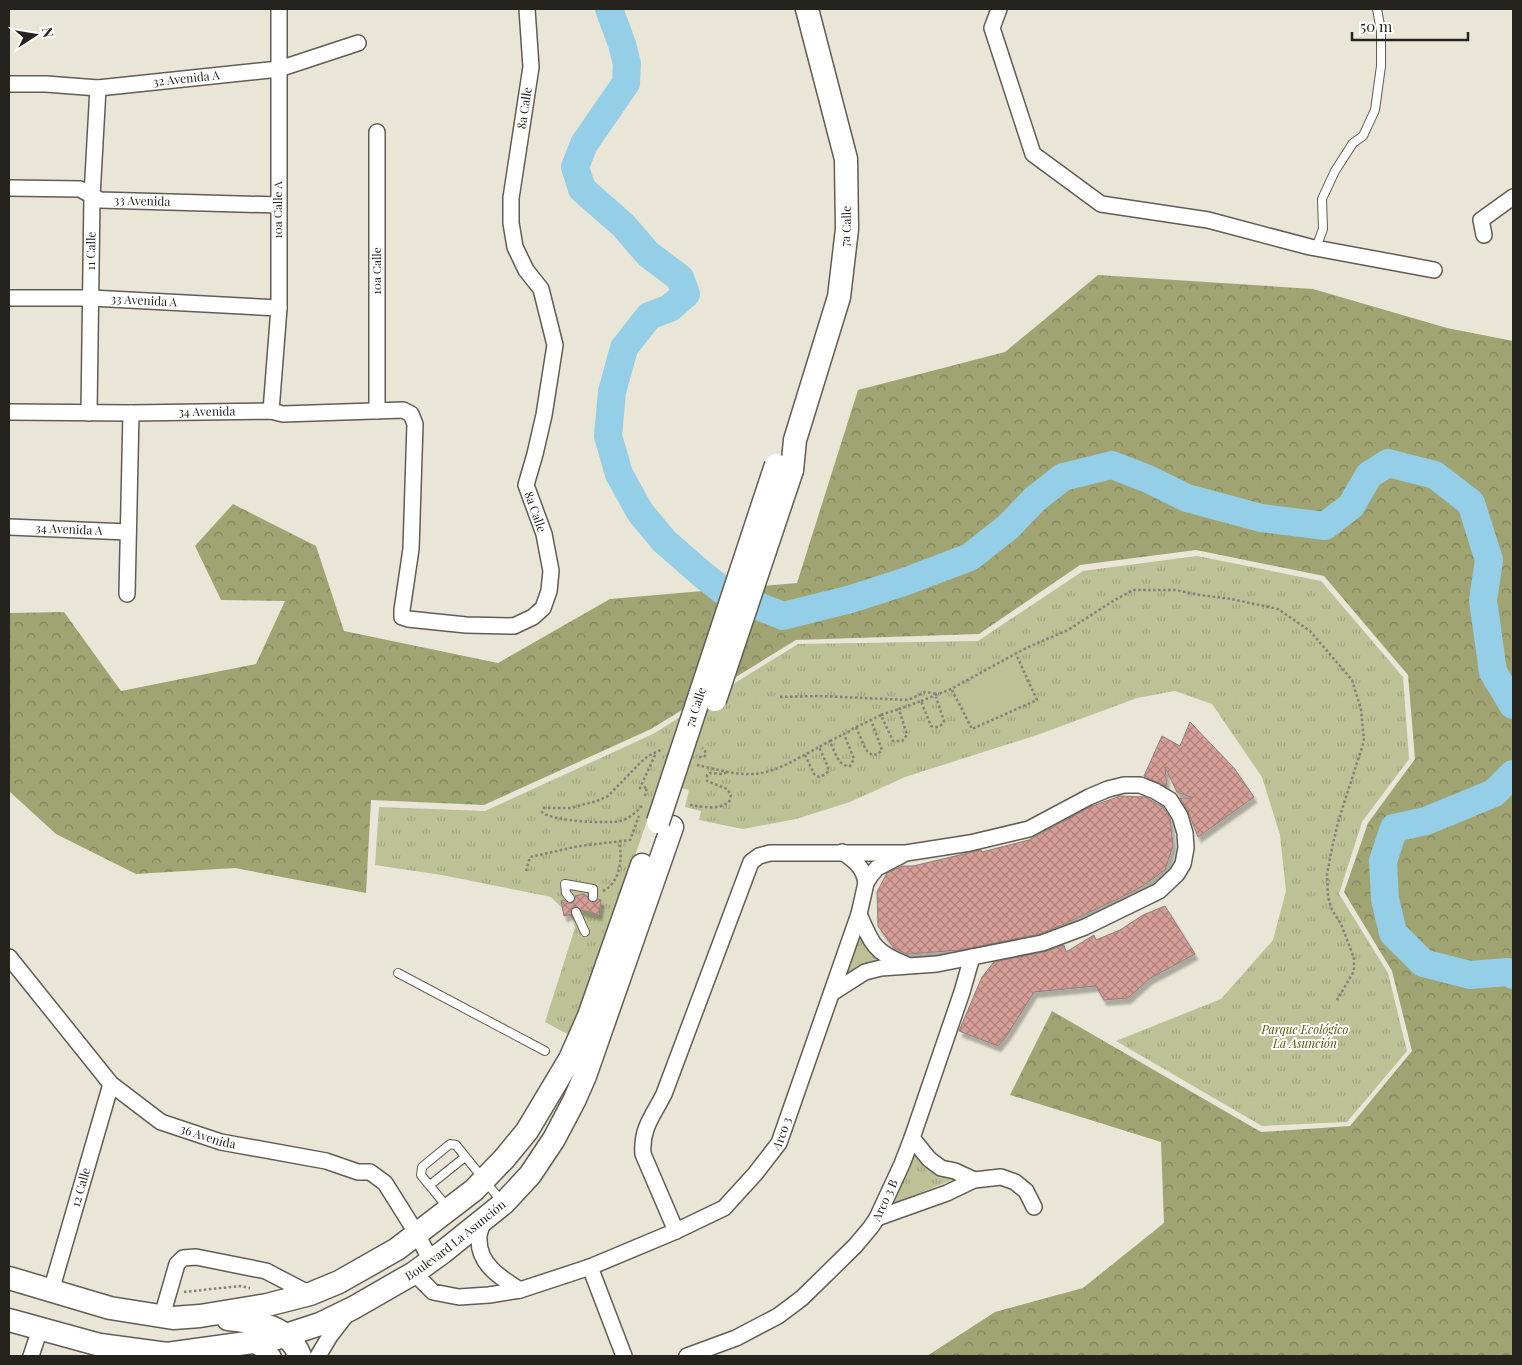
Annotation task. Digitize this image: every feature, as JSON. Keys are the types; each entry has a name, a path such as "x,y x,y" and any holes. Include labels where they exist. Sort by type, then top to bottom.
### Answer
{"main road":[{"name":"7a Calle","path":"528,1132 570,1059 665,824 784,467 795,440 839,296 847,229 846,159 808,9"},
{"name":"Boulevard La Asunción","path":"9,1320 100,1345 166,1355 252,1344 287,1336 320,1324 352,1308 422,1267 504,1203 530,1176 554,1139 585,1076 665,824"},
{"path":"528,1132 530,1176"},
{"path":"9,1278 110,1308 173,1318 200,1316 267,1305 310,1294 370,1266 417,1234 449,1210 484,1179 528,1132"},
{"path":"200,1316 267,1324 287,1336 300,1356"}],"street":[{"name":"10a Calle A","path":"271,410 278,308 279,9"},
{"name":"8a Calle","path":"403,410 411,414 415,424 411,549 402,617 466,625 514,626 533,618 543,608 549,591 551,571 544,534 526,485 544,415 555,345 541,289 526,270 516,247 511,223 511,198 531,67 527,9"},
{"path":"999,9 992,28 1032,154 1101,204 1208,220 1316,248 1434,270"},
{"name":"32 Avenida A","path":"9,84 46,84 98,88 279,69 358,43"},
{"name":"11 Calle","path":"89,413 92,196 98,88"},
{"name":"10a Calle","path":"377,132 377,411"},
{"name":"33 Avenida","path":"9,188 80,189 100,200 278,205"},
{"path":"1484,235 1481,220 1513,196"},
{"name":"33 Avenida A","path":"9,298 91,298 278,308"},
{"name":"34 Avenida","path":"9,412 131,413 271,410 283,414 403,410"},
{"path":"127,594 131,413"},
{"name":"34 Avenida A","path":"9,527 128,532"},
{"path":"676,1231 643,1154 644,1130 664,1094 751,862 759,856 770,853 906,853 970,843 1028,830 1089,797 1124,785 1140,785 1155,791 1170,800 1180,816 1185,833 1186,848 1183,864 1177,874 1159,891 1085,927 1042,943 937,964 881,968 865,972 832,992"},
{"path":"842,852 859,866 864,874 866,884"},
{"name":"Arco 3","path":"422,1267 433,1292 459,1297 520,1290 590,1267 676,1231 724,1208 755,1174 779,1143 859,914 866,884 877,868 906,853"},
{"path":"859,914 873,945 888,958 909,966"},
{"name":"36 Avenida","path":"9,957 111,1084 161,1122 221,1142 326,1161 358,1172 374,1188 380,1192 391,1194 417,1234"},
{"name":"Arco 3 B","path":"687,1356 736,1338 778,1316 802,1298 855,1246 877,1218 912,1138 962,992 972,957"},
{"name":"12 Calle","path":"51,1291 111,1084"},
{"path":"912,1138 929,1159 941,1168 955,1171 974,1180"},
{"path":"877,1218 947,1194 974,1180 1001,1177 1015,1182 1026,1191 1034,1207"},
{"path":"483,1220 478,1238 482,1256 500,1278 520,1290"},
{"path":"417,1234 422,1267"},
{"path":"162,1316 178,1264 183,1258 196,1257 266,1271 310,1294"},
{"path":"590,1267 624,1356"},
{"path":"318,1356 330,1336 352,1308"},
{"path":"30,1356 40,1329"},
{"path":"252,1344 273,1356"}],"lane":[{"path":"1316,248 1323,229 1322,199 1335,171 1353,143 1363,136 1375,110 1381,66 1381,31 1377,9"},
{"path":"570,898 566,892 565,884 593,893"},
{"path":"576,912 584,932"},
{"path":"398,973 545,1051"},
{"path":"449,1210 421,1175 422,1167 450,1144 456,1145 504,1203"},
{"path":"430,1185 465,1157"}],"path":[{"path":"699,765 730,772 755,774 776,768 881,715 952,689 1016,654 1068,630 1133,590 1175,590 1278,609 1310,631 1352,680 1361,709 1364,740 1339,819 1328,874 1328,897 1332,910 1341,924 1354,958 1354,972 1336,1000"},
{"path":"952,689 972,729 1037,700 1016,654"},
{"path":"780,696 908,700 925,692 941,694"},
{"path":"921,701 931,726 940,726 944,722 936,696"},
{"path":"881,715 893,741 902,741 907,735 899,708"},
{"path":"856,727 866,750 872,755 878,754 882,750 881,743 871,720"},
{"path":"830,741 841,764 850,766 854,759 844,734"},
{"path":"805,755 814,774 819,777 824,776 828,772 828,767 819,747"},
{"path":"526,871 530,857 579,846 630,840 642,806 622,821 612,823 555,818 542,812 544,808 570,808 608,796 641,762 657,752 640,788 648,787 645,796"},
{"path":"690,804 705,808 724,806 729,802 731,795 727,788 707,781 706,778 710,773 722,774 730,772"},
{"path":"593,893 604,891 614,881 622,852 619,842"},
{"path":"184,1292 240,1286 250,1288"}],"green space":[{"path":"1098,275 1313,289 1447,328 1513,341 1513,1356 927,1356 995,1312 1083,1288 1164,1223 1161,1142 1010,1095 1052,1011 1261,1132 1350,1126 1412,1051 1392,971 1344,892 1368,823 1415,759 1408,675 1324,576 1196,550 1080,565 979,634 796,640 651,729 484,805 371,800 366,893 235,868 136,874 56,834 9,791 9,613 64,612 121,691 256,664 285,601 221,600 195,546 233,504 316,546 344,631 498,663 610,599 797,583 858,390 1005,352"},
{"name":"Parque Ecológico La Asunción","path":"1197,556 1321,581 1403,677 1409,759 1362,822 1339,894 1388,973 1407,1051 1347,1122 1262,1126 1116,1041 1221,999 1273,940 1286,891 1280,835 1262,777 1212,704 1175,691 1137,698 1040,734 905,777 850,802 796,819 743,829 699,820 701,811 685,807 689,790 661,783 594,973 569,1035 545,1022 575,928 572,918 551,897 442,875 375,865 379,807 485,811 653,734 798,644 978,641 1083,571"},
{"path":"1018,663 1035,701 973,729 956,691"},
{"path":"859,923 893,963 837,985"},
{"path":"913,1150 960,1177 889,1205"}],"building":[{"path":"1190,722 1234,768 1254,797 1198,837 1188,811 1180,798 1193,798 1177,792 1165,767 1167,787 1144,776 1162,736 1180,746"},
{"path":"1120,796 1145,797 1163,807 1170,818 1173,846 1165,870 1141,887 1039,934 961,950 907,954 894,948 878,926 877,892 887,873 902,866 913,866 981,850 982,852 1029,840 1090,807"},
{"path":"583,894 591,902 595,902 598,899 601,900 599,915 581,910 576,906 571,909 571,914 564,916 561,901 564,900 571,903 575,900 575,896"},
{"path":"1165,906 1195,954 1149,979 1128,998 1104,1000 1096,986 1034,992 998,1046 959,1031 982,977 994,962 1044,952 1064,945 1066,952 1094,935 1096,940 1120,930 1143,915"}],"waterway":[{"path":"609,9 627,64 626,83 584,144 575,167 582,189 624,226 648,254 680,278 686,294 670,308 649,316 624,348 612,392 608,436 619,474 640,512 664,541 726,593 783,616 851,599 904,582 970,557 1008,527 1035,499 1063,477 1112,465 1148,479 1187,498 1261,518 1325,526 1351,506 1369,475 1388,463 1435,475 1471,503 1489,560 1483,600 1493,672 1513,705"},
{"path":"1513,774 1494,793 1426,821 1394,828 1383,861 1385,899 1393,933 1423,963 1470,975 1508,972 1513,975"}]}
